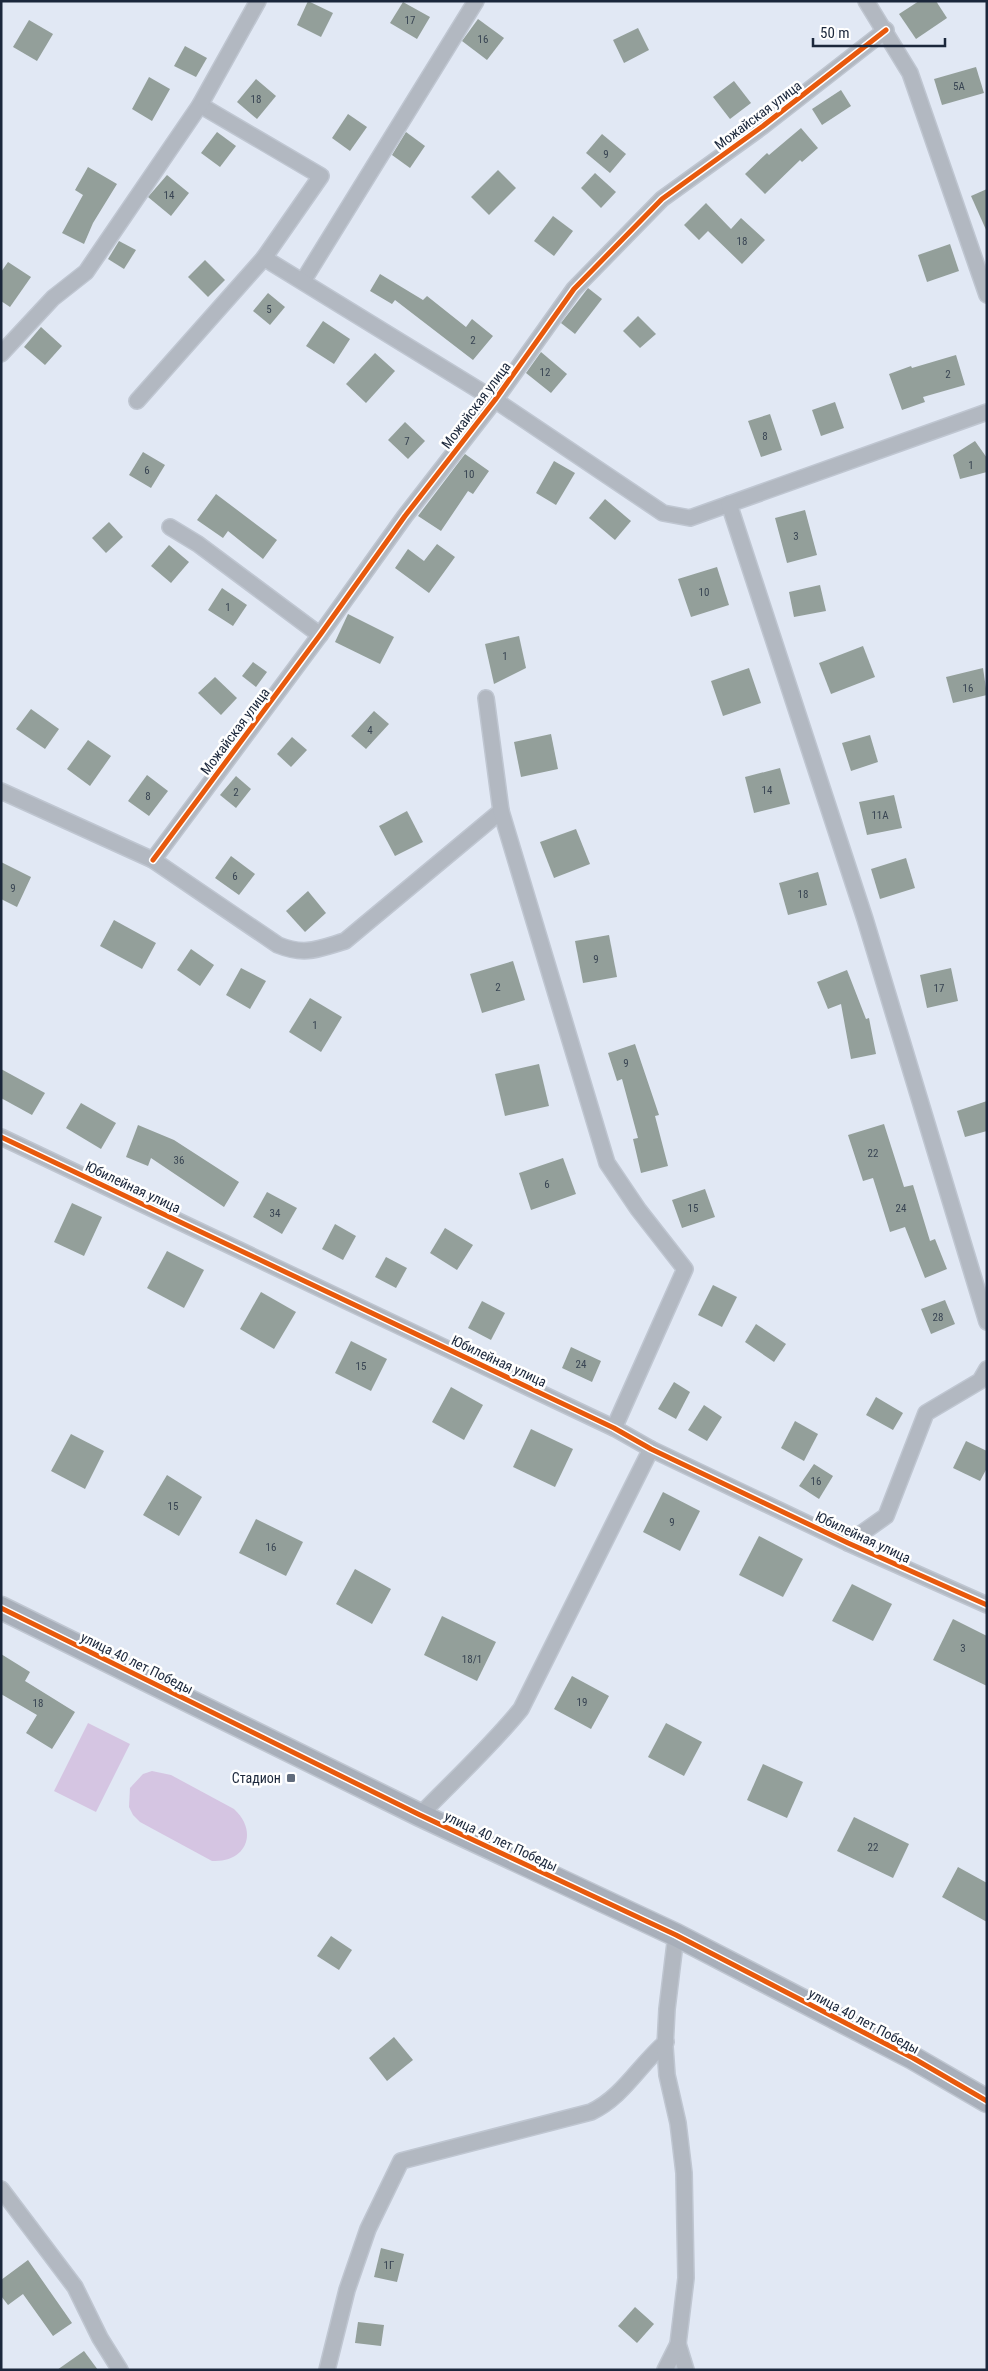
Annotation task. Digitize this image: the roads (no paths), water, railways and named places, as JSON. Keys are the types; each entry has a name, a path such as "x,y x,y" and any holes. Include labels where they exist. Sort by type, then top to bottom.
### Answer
{"street":[{"path":"1,354 53,298 86,272 200,104 258,1"},
{"path":"303,281 476,1"},
{"path":"867,1 910,73 987,295"},
{"name":"Можайская улица","path":"153,860 405,516 495,400 574,289 662,199 763,126 886,30"},
{"path":"137,401 264,258 321,176 200,104"},
{"path":"264,258 495,400 663,513 690,518 987,412"},
{"path":"729,504 865,920 987,1322"},
{"path":"170,527 198,544 320,634"},
{"path":"486,698 501,811 607,1163 638,1210 685,1269 614,1428"},
{"path":"1,791 153,860 278,945 295,952 313,951 345,941 501,811"},
{"name":"Юбилейная улица","path":"1,1137 614,1428 651,1449 848,1544 987,1605"},
{"path":"848,1544 886,1516 926,1413 980,1381 987,1369"},
{"path":"420,1815 467,1765 497,1739 521,1708 651,1449"},
{"name":"улица 40 лет Победы","path":"1,1608 420,1815 676,1935 913,2058 987,2101"},
{"path":"665,2370 678,2344 686,2278 684,2173 678,2122 667,2075 666,2042 667,2009 676,1935"},
{"path":"327,2370 347,2290 368,2229 401,2161 591,2112 604,2106 620,2092 654,2052 666,2042"},
{"path":"1,2189 75,2287 100,2338 120,2370"},
{"path":"678,2344 686,2370"}],"place":[{"name":"Стадион","path":"291,1778"}]}
